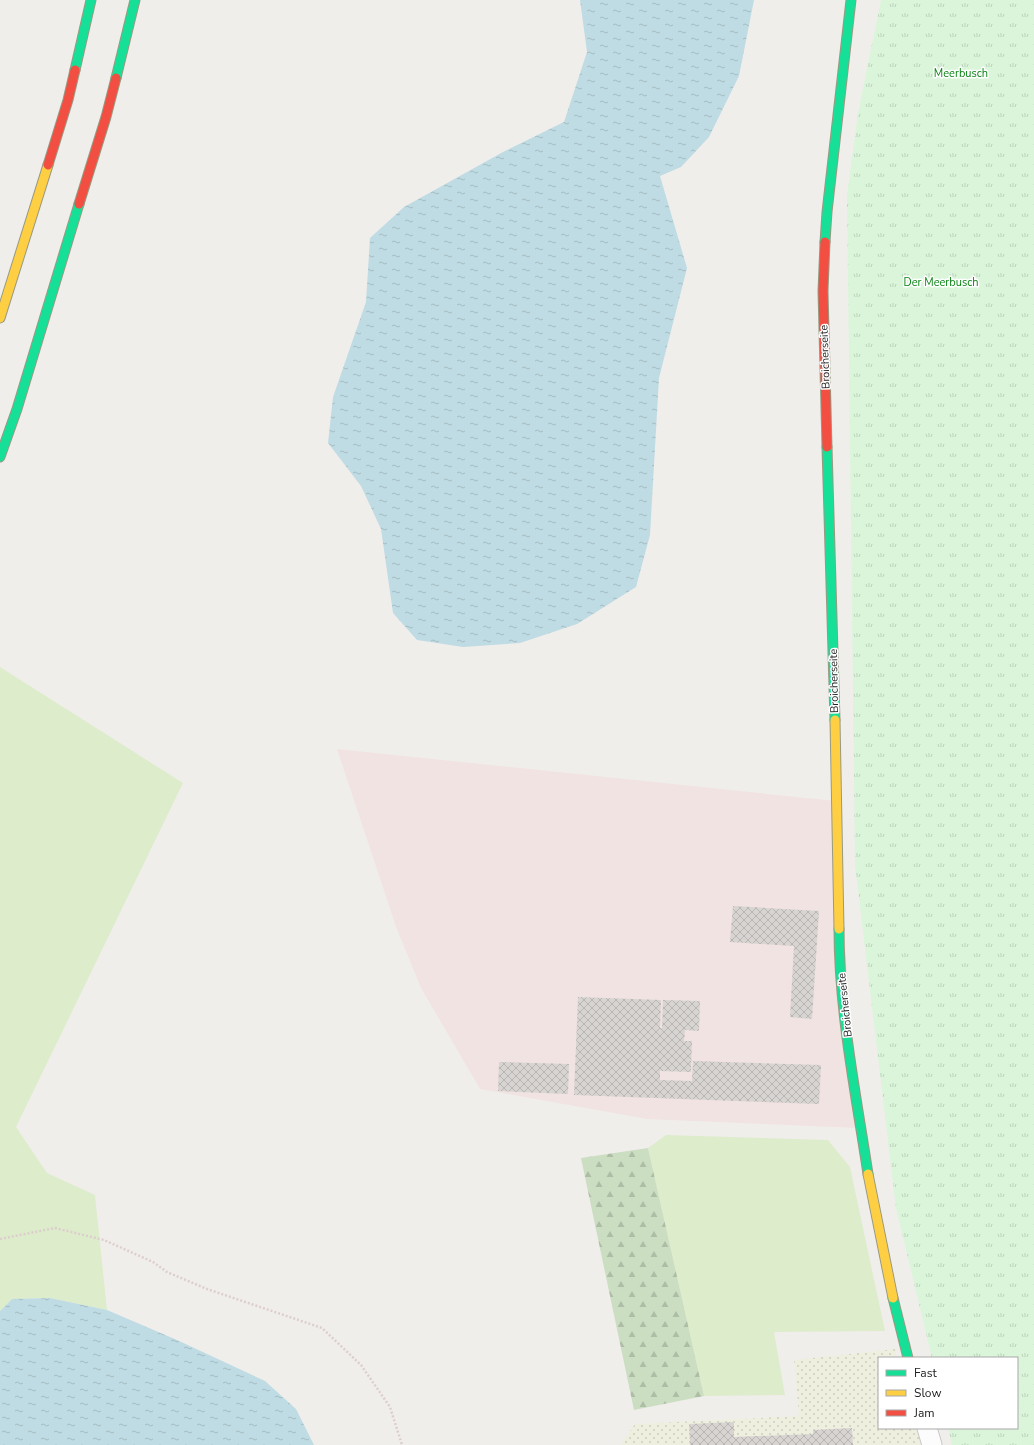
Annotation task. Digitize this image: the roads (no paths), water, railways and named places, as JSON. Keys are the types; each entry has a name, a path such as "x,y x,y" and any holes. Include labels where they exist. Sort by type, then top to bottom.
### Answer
{"main road":[{"path":"0,318 68,100 91,0"},
{"path":"0,457 18,409 106,117 135,0"},
{"name":"Broicherseite","path":"851,0 827,212 824,291 839,854 839,952 847,1031 868,1174 893,1298 908,1357"}],"street":[{"path":"927,1429 932,1445"}],"water":[{"path":"580,0 754,0 739,76 709,137 681,167 660,176 687,268 659,378 650,535 636,587 577,624 520,643 463,647 417,640 393,613 381,529 361,486 328,443 333,397 366,302 370,238 404,207 503,152 564,122 587,52"},
{"path":"50,1298 107,1310 177,1340 265,1381 296,1409 314,1445 0,1445 0,1311 12,1299"}],"park label":[{"name":"Meerbusch","path":"961,73"},
{"name":"Der Meerbusch","path":"941,282"}]}
